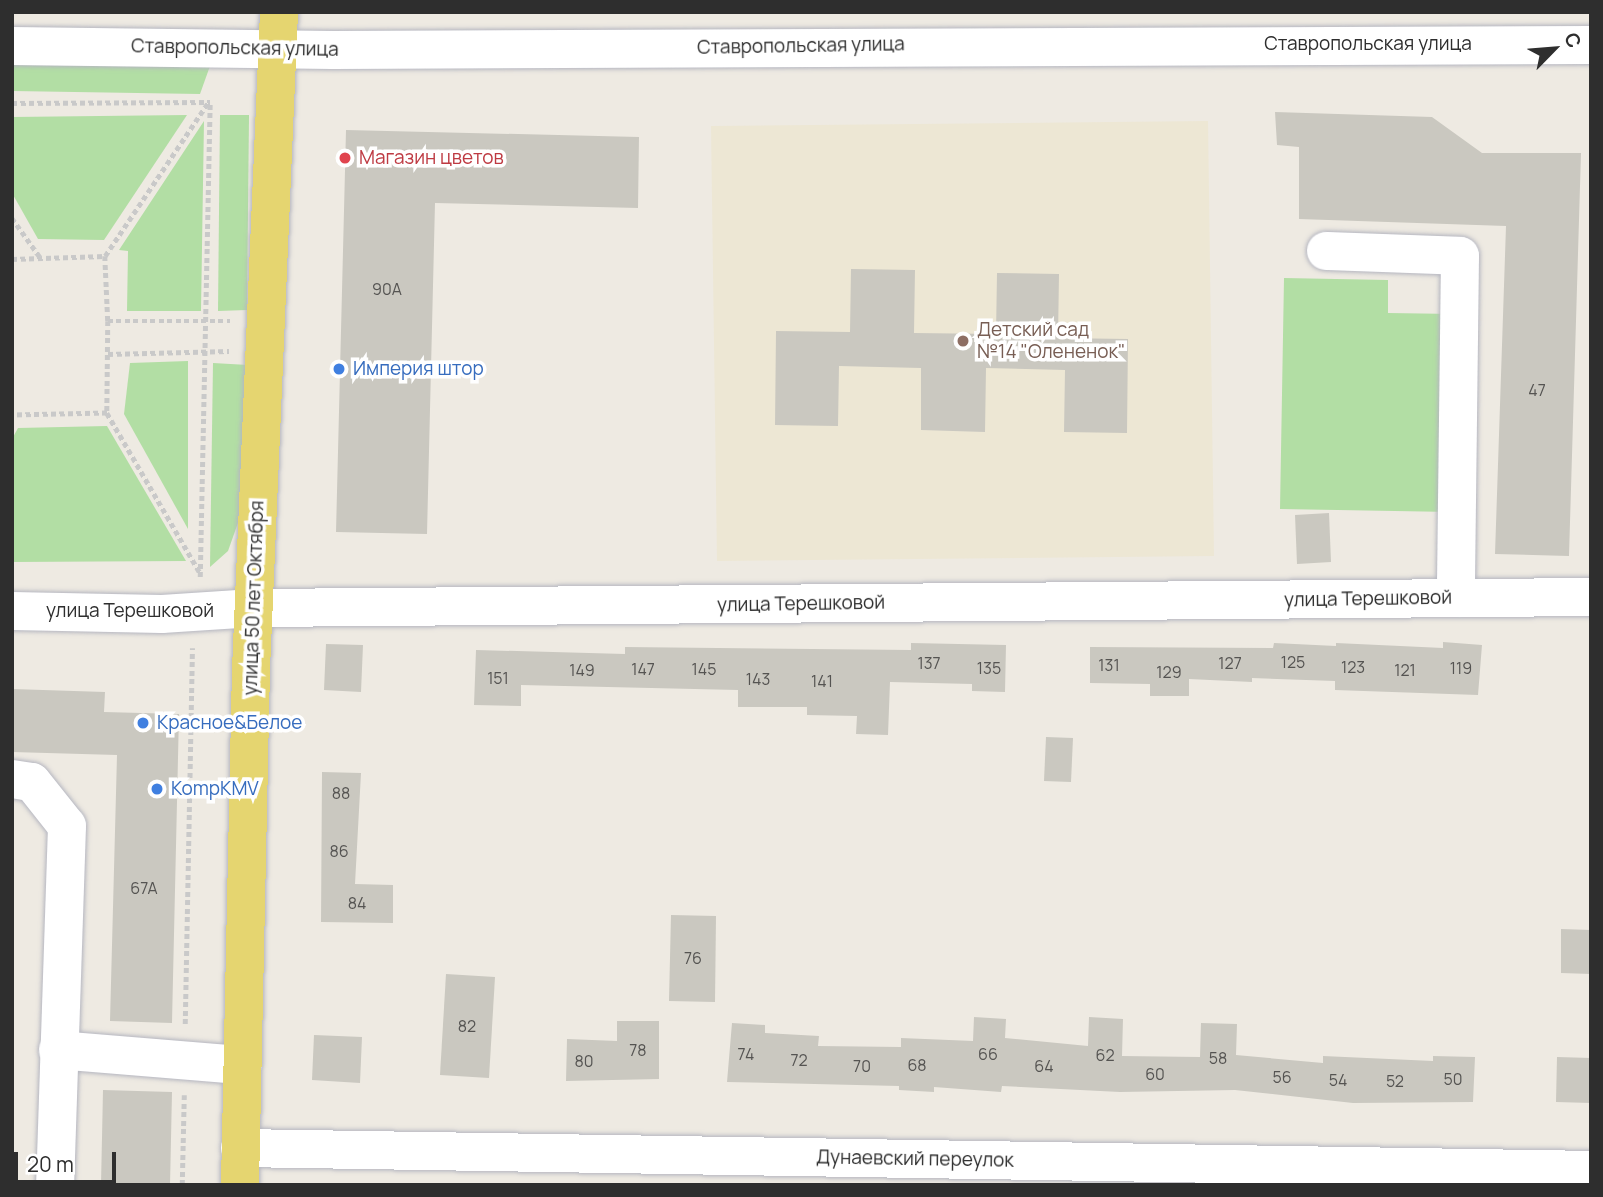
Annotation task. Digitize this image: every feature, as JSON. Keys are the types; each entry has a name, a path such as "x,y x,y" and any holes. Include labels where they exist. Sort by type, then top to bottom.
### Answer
{"main road":[{"name":"улица 50 лет Октября","path":"240,1167 254,608 279,30"}],"street":[{"name":"Ставропольская улица","path":"12,46 279,30 1034,28 1591,45"},
{"path":"1326,250 1460,256 1456,598"},
{"name":"улица Терешковой","path":"12,611 193,612 254,608 1591,597"},
{"path":"12,779 32,782 67,826 55,1185"},
{"path":"58,1051 242,1065"},
{"name":"Дунаевский переулок","path":"240,1167 1591,1170"}],"path":[{"path":"12,103 210,102"},
{"path":"201,574 107,413 108,321 105,256 210,102"},
{"path":"182,1185 193,612 201,574 210,102"},
{"path":"12,218 41,258"},
{"path":"12,258 105,256"},
{"path":"108,321 206,321 265,335"},
{"path":"108,354 205,351 265,335"},
{"path":"12,415 107,413"}],"shaded area":[{"name":"Детский сад №14 \"Олененок\"","path":"1208,121 1214,556 717,561 711,126"}],"green space":[{"path":"12,65 210,66 200,94 12,91"},
{"path":"187,115 104,240 38,239 12,193 12,117"},
{"path":"220,115 249,115 247,310 218,311"},
{"path":"204,121 201,311 127,311 128,251 119,250"},
{"path":"1284,278 1388,280 1388,313 1455,314 1452,512 1280,509"},
{"path":"188,361 188,529 124,414 130,363"},
{"path":"213,363 248,365 244,506 228,551 210,567"},
{"path":"107,426 186,561 12,562 12,439 18,428"}],"building":[{"path":"1275,112 1432,117 1482,153 1581,153 1569,556 1495,554 1506,226 1299,219 1299,147 1277,145"},
{"path":"346,130 639,137 638,208 435,203 427,534 336,532"},
{"path":"851,269 915,270 914,333 996,334 997,273 1059,274 1058,338 1128,339 1127,433 1064,432 1065,370 986,368 985,432 921,430 921,368 839,366 838,426 775,425 776,331 850,332"},
{"path":"1329,513 1331,562 1297,564 1295,515"},
{"path":"1443,642 1482,645 1478,695 1335,690 1335,681 1252,678 1252,682 1189,679 1189,696 1150,696 1150,684 1090,683 1090,647 1273,648 1274,643 1336,646 1336,643 1443,648"},
{"path":"911,643 1006,645 1005,692 972,691 972,684 890,682 888,735 856,734 857,716 807,715 807,707 738,707 738,690 521,685 521,706 474,705 476,650 625,654 625,647 911,650"},
{"path":"326,644 363,645 361,692 324,690"},
{"path":"12,689 105,692 104,712 179,714 172,1023 110,1021 117,755 12,752"},
{"path":"1046,737 1073,738 1071,782 1044,781"},
{"path":"322,772 361,773 355,884 393,885 393,923 321,922"},
{"path":"671,915 716,916 715,1002 669,1001"},
{"path":"1561,929 1591,930 1591,974 1561,973"},
{"path":"446,974 495,977 489,1078 440,1075"},
{"path":"974,1017 1006,1019 1005,1038 1088,1046 1089,1017 1123,1019 1122,1056 1200,1057 1201,1023 1237,1024 1236,1055 1323,1063 1323,1056 1433,1061 1433,1056 1475,1057 1473,1102 1353,1103 1235,1090 1120,1092 1002,1086 1001,1092 934,1087 934,1092 899,1090 899,1086 727,1082 732,1023 765,1025 765,1033 819,1036 818,1046 901,1047 901,1038 973,1041"},
{"path":"617,1021 659,1021 659,1079 566,1081 567,1039 617,1041"},
{"path":"314,1035 362,1037 360,1083 312,1080"},
{"path":"1557,1057 1591,1058 1591,1103 1556,1102"},
{"path":"103,1090 172,1092 170,1185 101,1185"}],"place":[{"name":"Магазин цветов","path":"345,158"},
{"name":"Детский сад №14 \"Олененок\"","path":"963,341"},
{"name":"Империя штор","path":"339,369"},
{"name":"Красное&Белое","path":"143,723"},
{"name":"KompKMV","path":"157,789"}]}
